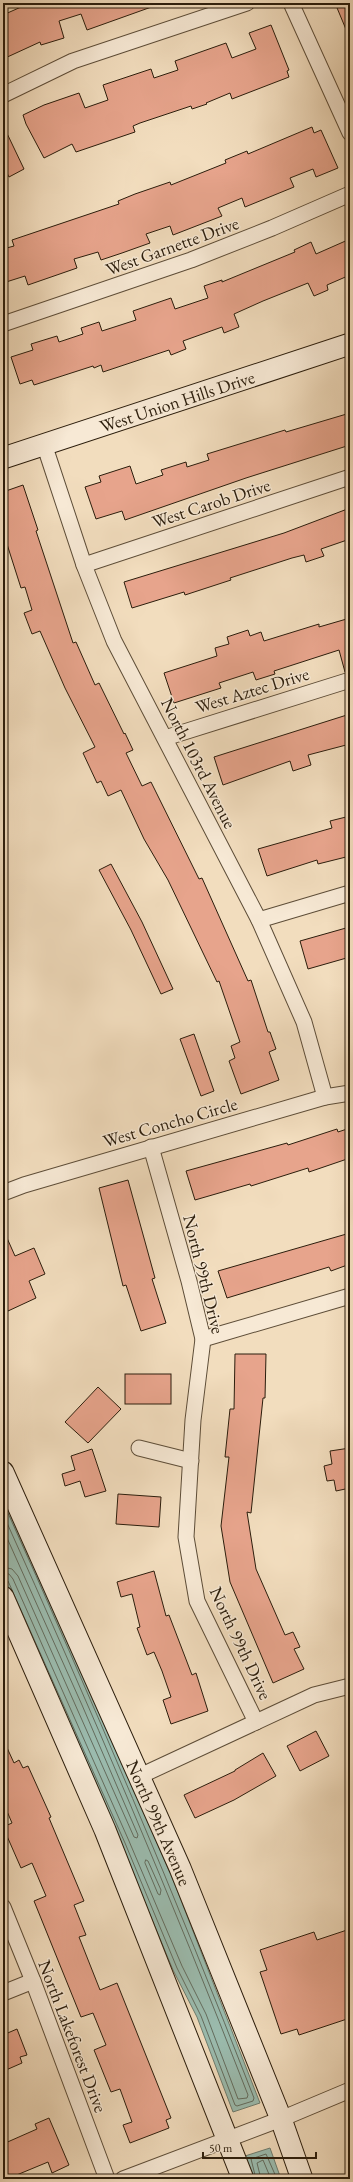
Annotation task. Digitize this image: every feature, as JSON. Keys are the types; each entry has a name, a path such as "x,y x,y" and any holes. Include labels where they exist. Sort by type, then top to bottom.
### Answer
{"main road":[{"name":"West Union Hills Drive","path":"3,458 350,344"},
{"name":"North 99th Avenue","path":"3,1472 180,1868 281,2119 302,2179"},
{"path":"3,1597 105,1830 243,2179"}],"street":[{"path":"3,95 73,61 247,3"},
{"path":"291,3 350,133"},
{"name":"West Garnette Drive","path":"3,324 191,260 272,228 350,194"},
{"name":"North 103rd Avenue","path":"44,444 84,564 114,641 166,738 259,920 304,1022 325,1097"},
{"name":"West Carob Drive","path":"84,564 350,478"},
{"name":"West Aztec Drive","path":"166,738 350,680"},
{"path":"259,920 350,893"},
{"name":"West Concho Circle","path":"3,1193 151,1147 325,1097 350,1093"},
{"name":"North 99th Drive","path":"151,1147 189,1281 203,1339 193,1420 186,1537 197,1601 256,1722"},
{"path":"203,1339 350,1296"},
{"path":"139,1448 191,1461"},
{"path":"140,1776 314,1695 350,1686"},
{"name":"North Lakeforest Drive","path":"3,1907 33,1981 107,2179"},
{"path":"3,1993 33,1981"},
{"path":"123,2179 281,2119 350,2090"}],"water":[{"path":"3,1493 129,1777 175,1885 260,2103 233,2112 197,2017 173,1970 121,1845 3,1578"},
{"path":"270,2148 281,2179 253,2179 245,2156"}],"building":[{"path":"30,3 157,3 157,5 87,30 81,14 59,21 64,38 41,45 40,42 3,59 3,15"},
{"path":"335,3 350,3 350,39"},
{"path":"271,25 289,70 287,71 289,77 232,99 230,93 206,103 207,104 192,109 191,106 140,123 133,126 135,132 76,152 72,144 44,158 26,124 23,115 44,105 79,93 85,108 108,100 103,85 151,69 154,78 178,70 175,61 226,43 232,58 256,49 249,33"},
{"path":"3,125 24,169 9,177 3,165"},
{"path":"312,127 314,133 321,130 338,168 316,177 313,169 290,178 294,187 245,207 242,198 218,208 222,216 173,235 170,226 146,234 150,243 122,253 101,260 98,252 74,259 77,268 28,285 25,276 3,283 3,249 14,246 12,240 119,204 118,201 135,194 170,182 171,185 226,163 225,160 247,151 248,154"},
{"path":"350,239 350,275 327,285 328,290 314,296 308,283 263,301 234,314 239,327 224,333 222,327 183,341 186,349 171,355 169,350 103,372 101,365 94,368 93,366 34,385 32,380 20,384 11,357 33,350 31,344 57,336 59,342 83,334 81,328 99,322 102,331 136,320 133,311 171,298 175,309 208,298 204,286 222,280 222,282 295,252 294,250 311,242 316,254"},
{"path":"350,413 350,445 246,478 125,520 122,511 96,519 85,487 101,482 99,476 130,466 136,484 163,475 161,470 186,462 187,467 209,460 207,454 285,430 286,432"},
{"path":"23,485 38,530 36,531 73,643 76,642 95,685 99,683 124,734 125,733 133,750 126,753 142,786 151,782 199,879 202,878 248,981 251,980 268,1032 270,1032 276,1049 269,1052 279,1080 241,1094 229,1061 235,1058 231,1046 240,1042 219,981 217,982 168,880 144,839 121,790 108,796 101,781 97,783 83,753 95,747 65,688 40,631 32,634 24,613 32,610 25,587 21,588 6,541 3,542 3,492"},
{"path":"350,508 350,539 321,549 324,556 306,562 304,555 292,558 230,578 231,580 185,595 184,592 132,608 124,582 284,533"},
{"path":"350,618 350,671 345,672 339,650 274,671 275,674 256,680 253,672 219,683 221,688 174,703 164,673 217,656 215,648 229,644 227,637 248,630 250,636 261,632 264,641 319,624 319,627"},
{"path":"350,714 350,744 308,755 311,765 293,771 290,761 223,785 214,757"},
{"path":"350,816 350,856 318,864 317,860 267,876 258,849 332,828 330,821"},
{"path":"111,864 142,922 173,989 161,994 131,930 99,870"},
{"path":"346,928 350,942 350,957 308,969 300,941"},
{"path":"194,1034 214,1091 201,1096 180,1039"},
{"path":"350,1128 350,1158 309,1172 308,1168 251,1186 250,1184 195,1200 186,1171 287,1143 288,1145 337,1129 338,1132"},
{"path":"128,1180 155,1278 152,1279 166,1323 141,1331 126,1285 123,1286 99,1188"},
{"path":"3,1229 15,1256 34,1248 45,1274 29,1281 36,1298 8,1311 3,1300"},
{"path":"350,1233 350,1264 331,1271 329,1267 227,1298 218,1271"},
{"path":"235,1354 266,1354 265,1398 263,1398 251,1513 247,1512 256,1569 285,1635 293,1632 300,1647 294,1649 304,1669 273,1683 230,1582 221,1526 229,1457 225,1457 230,1409 234,1409"},
{"path":"125,1374 171,1374 171,1404 125,1404"},
{"path":"98,1387 121,1409 88,1443 65,1422"},
{"path":"350,1448 350,1488 336,1491 334,1480 327,1481 324,1466 332,1464 330,1451"},
{"path":"92,1449 106,1491 85,1497 80,1481 65,1486 62,1474 75,1470 71,1456"},
{"path":"118,1494 161,1497 159,1527 116,1524"},
{"path":"154,1571 166,1616 169,1615 192,1675 196,1673 208,1711 171,1724 163,1700 171,1697 162,1671 154,1652 147,1655 137,1628 140,1627 132,1594 121,1597 117,1582"},
{"path":"316,1731 329,1756 300,1771 287,1746"},
{"path":"3,1739 14,1763 19,1760 23,1768 28,1766 51,1817 49,1818 84,1901 74,1905 86,1935 79,1937 100,1990 117,1983 171,2118 166,2120 169,2128 130,2143 123,2125 132,2122 120,2089 111,2092 94,2050 106,2045 93,2013 81,2017 34,1901 46,1896 32,1863 21,1868 3,1827 12,1823 3,1802"},
{"path":"263,1753 276,1776 234,1800 195,1818 184,1795 235,1771"},
{"path":"350,1929 350,2018 299,2035 297,2029 281,2034 260,1972 267,1970 260,1950 314,1932 317,1940"},
{"path":"17,2029 27,2055 20,2057 22,2063 6,2070 3,2062 3,2035"},
{"path":"49,2118 69,2165 52,2173 48,2162 7,2179 3,2179 3,2144 37,2129 35,2124"}]}
